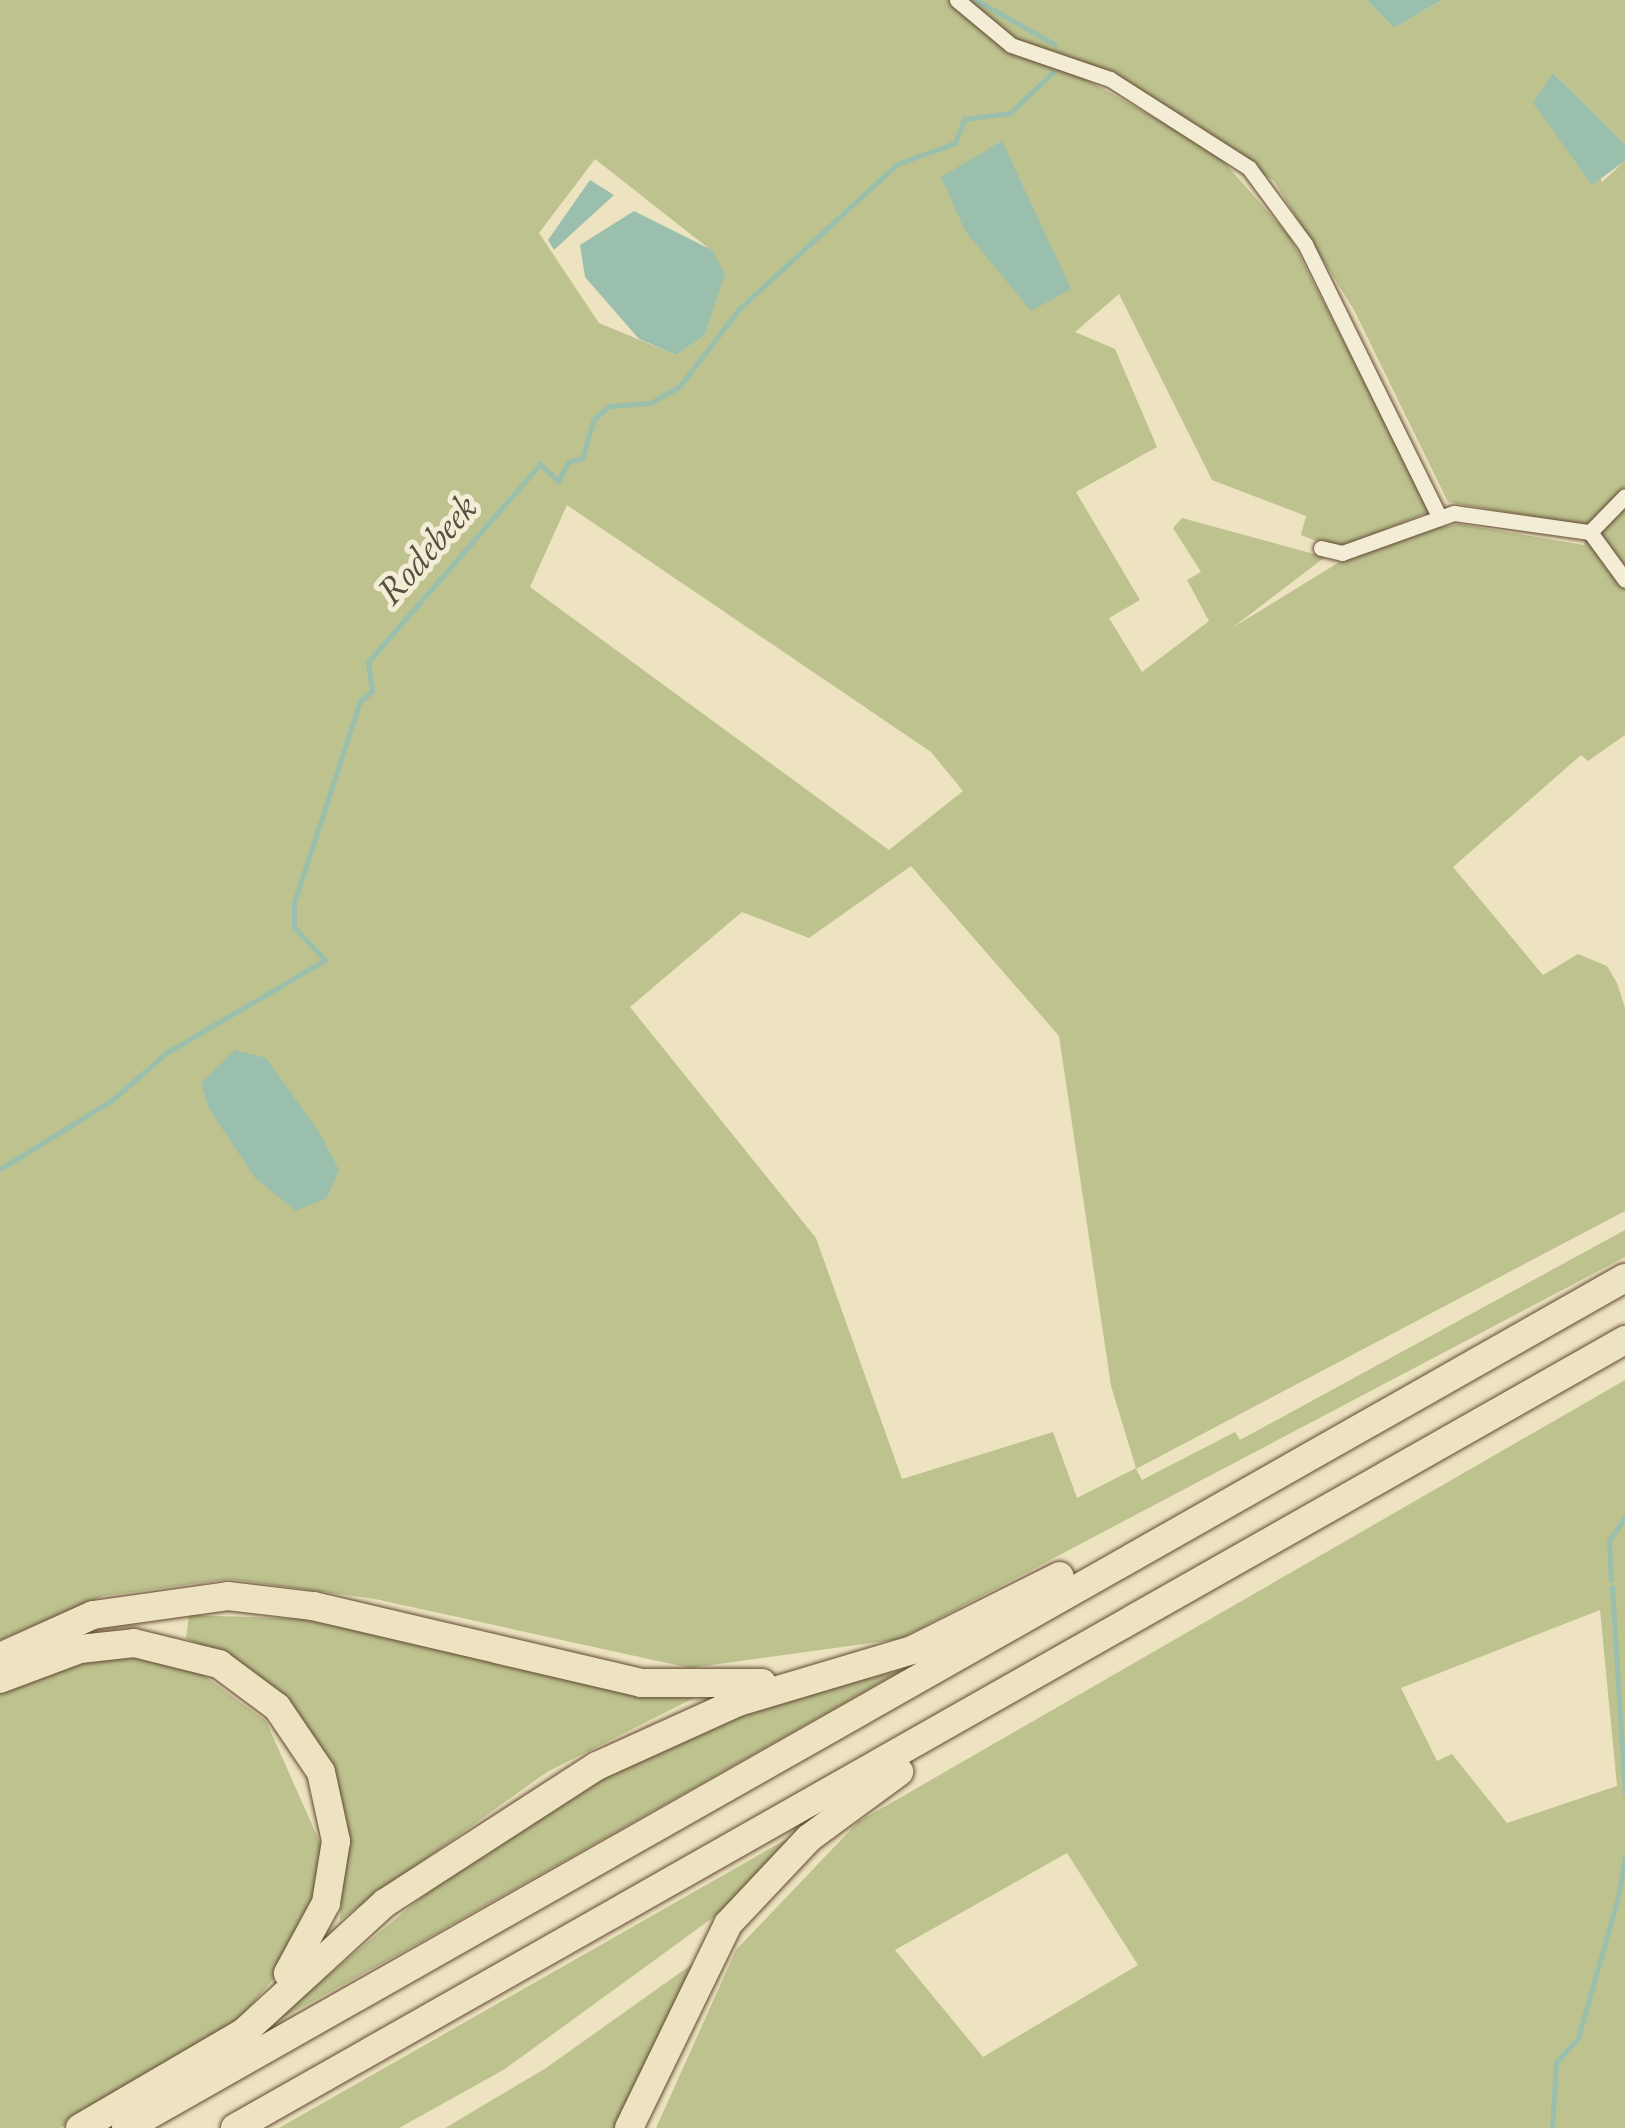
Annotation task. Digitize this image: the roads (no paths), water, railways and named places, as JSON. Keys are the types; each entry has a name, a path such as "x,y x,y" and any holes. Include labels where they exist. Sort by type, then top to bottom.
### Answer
{"highway":[{"path":"126,2128 1625,1278"},
{"path":"235,2128 1625,1340"},
{"path":"80,2128 244,2032 385,1903 514,1814 658,1734 858,1669 1005,1607 1233,1482 1304,1460"},
{"path":"0,1657 93,1615 228,1596 313,1606 667,1686 858,1669"},
{"path":"0,1679 103,1644 184,1650 261,1692 314,1758 335,1828 326,1902 292,1968 204,2057"},
{"path":"629,2128 684,2002 749,1897 898,1772 932,1733"}],"street":[{"path":"958,0 1011,45 1110,79 1249,168 1306,244 1438,516"},
{"path":"1590,532 1625,496"},
{"path":"1321,548 1354,550 1438,516 1590,532 1625,580"}],"waterway":[{"path":"976,0 1054,44"},
{"name":"Rodebeek","path":"0,1169 112,1100 166,1053 325,960 294,927 294,903 360,701 372,691 368,662 540,464 558,481 568,462 582,458 594,419 609,406 650,403 679,387 739,309 897,164 955,143 964,119 1010,113 1053,72"},
{"path":"1611,1580 1609,1541 1625,1517"},
{"path":"1612,1587 1625,1794"},
{"path":"1618,1897 1625,1857"},
{"path":"1552,2128 1556,2062 1578,2038 1617,1901"}]}
